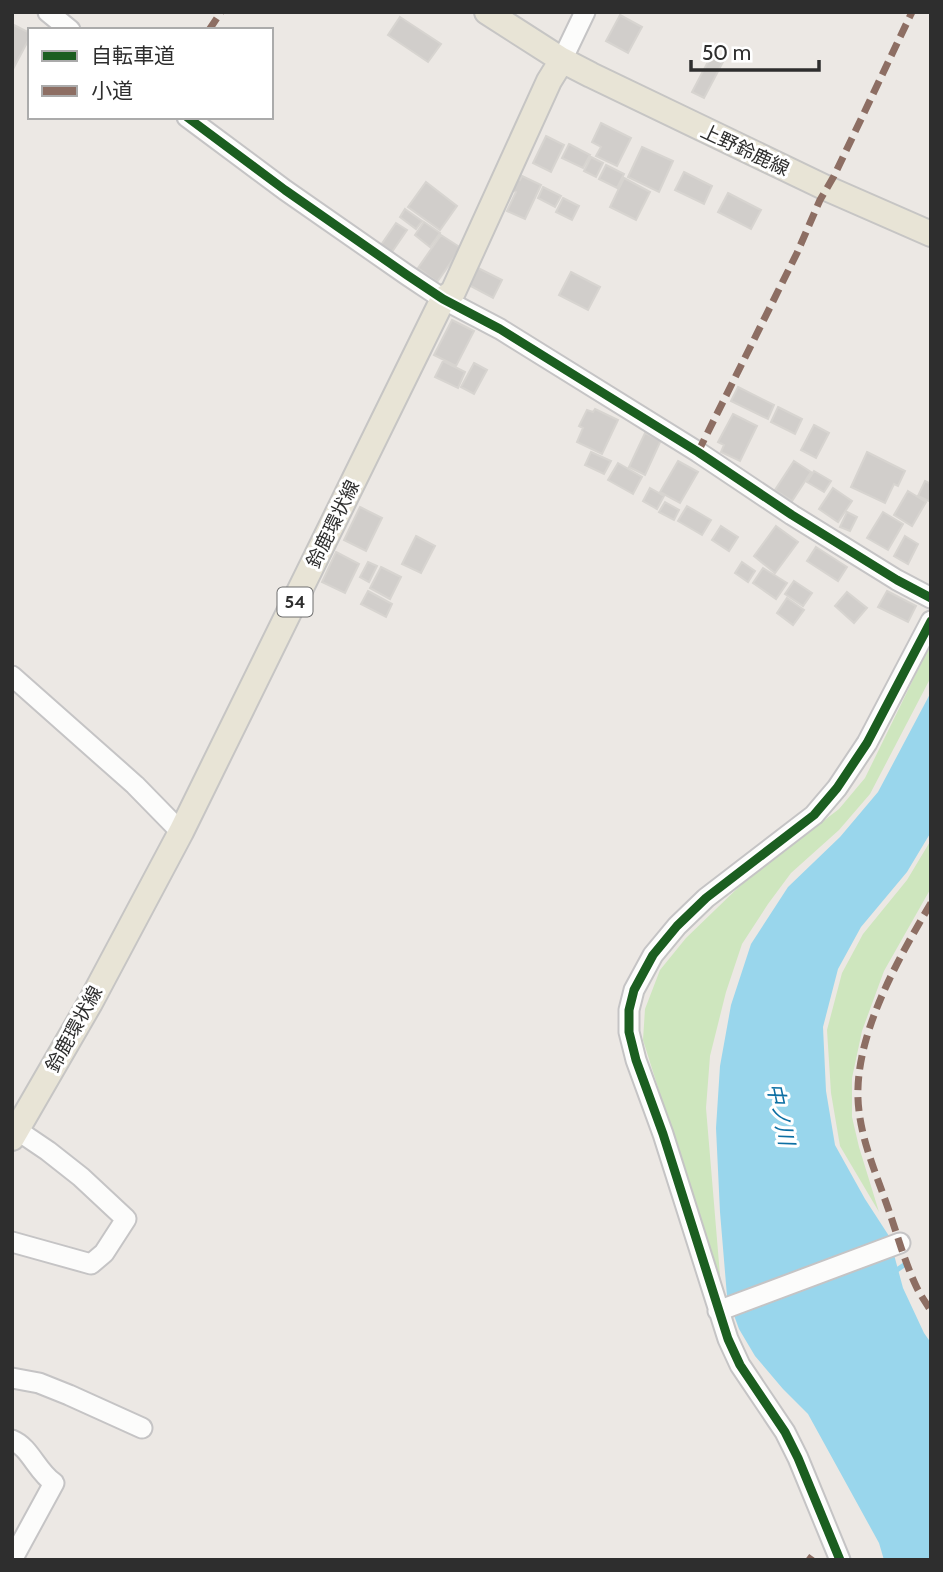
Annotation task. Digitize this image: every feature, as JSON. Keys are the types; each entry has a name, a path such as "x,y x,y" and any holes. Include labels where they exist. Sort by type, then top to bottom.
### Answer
{"main road":[{"path":"487,12 562,60"},
{"name":"上野鈴鹿線","path":"562,60 768,161 931,234"},
{"name":"鈴鹿環状線","path":"15,1134 90,1003 181,831 443,299 453,292 549,81 562,60"}],"street":[{"path":"48,12 68,28"},
{"path":"562,60 585,12"},
{"path":"190,119 285,190 443,299 500,329 897,580 931,598"},
{"path":"792,514 814,517 931,584"},
{"path":"840,1560 794,1449 740,1365 728,1339 663,1134 636,1060 629,1032 629,1010 634,990 653,955 677,926 706,898 814,816 837,788 867,743 931,621"},
{"path":"12,676 135,785 181,831"},
{"path":"12,1242 90,1264 104,1253 126,1219 48,1151 15,1134"},
{"path":"718,1311 901,1242"},
{"path":"12,1378 49,1387 142,1428"},
{"path":"12,1440 19,1442 45,1478 54,1483 12,1560"}],"green space":[{"path":"931,643 931,677 870,794 839,830 791,873 768,904 742,944 726,992 710,1056 706,1108 721,1287 643,1040 645,1009 660,970 686,938 745,881 839,809 865,778"},
{"path":"931,840 931,888 884,971 862,1031 852,1078 852,1117 879,1212 840,1146 831,1093 827,1030 842,973 863,934 907,880"}],"water":[{"name":"中ノ川","path":"931,692 931,832 907,872 861,927 838,969 823,1027 826,1091 835,1145 889,1236 903,1288 931,1343 931,1560 884,1560 879,1543 808,1414 755,1356 739,1329 727,1296 716,1128 720,1066 731,1005 751,944 788,887 840,837 878,792"}],"building":[{"path":"620,15 642,27 628,53 606,41"},
{"path":"400,17 441,44 428,62 388,35"},
{"path":"12,24 28,32 28,41 12,71"},
{"path":"712,54 724,60 704,98 692,92"},
{"path":"601,123 631,138 617,166 596,156 601,147 592,142"},
{"path":"546,136 564,145 551,172 533,163"},
{"path":"569,144 590,155 583,168 562,158"},
{"path":"642,147 673,161 659,192 628,177"},
{"path":"591,157 603,163 596,177 584,171"},
{"path":"606,165 624,174 617,188 599,179"},
{"path":"684,172 712,186 704,204 675,190"},
{"path":"522,176 541,185 525,219 507,211 516,192 511,190 517,178 520,180"},
{"path":"624,178 650,192 636,220 610,207"},
{"path":"426,182 457,206 440,230 408,207"},
{"path":"543,187 561,196 555,207 538,198"},
{"path":"728,193 761,210 751,229 718,212"},
{"path":"563,198 579,206 572,220 556,212"},
{"path":"405,209 422,221 416,229 400,217"},
{"path":"424,222 440,233 430,247 415,235"},
{"path":"396,223 407,230 392,252 381,245"},
{"path":"441,235 461,248 437,282 418,268"},
{"path":"476,267 502,280 493,298 467,284"},
{"path":"571,272 600,287 588,310 559,295"},
{"path":"452,320 474,331 456,366 434,355"},
{"path":"443,361 465,372 458,388 435,377"},
{"path":"474,363 487,370 474,394 461,387"},
{"path":"738,387 774,405 768,419 731,401"},
{"path":"778,407 802,419 795,434 771,422"},
{"path":"595,409 618,420 602,454 577,442 583,428 579,426 587,410 593,412"},
{"path":"733,414 757,426 740,461 721,452 724,445 718,442"},
{"path":"814,425 829,433 816,458 801,450"},
{"path":"645,433 661,440 645,475 629,467"},
{"path":"591,452 611,461 604,474 585,465"},
{"path":"867,452 905,471 898,486 894,484 885,503 851,487"},
{"path":"678,461 698,472 680,503 660,492"},
{"path":"794,461 811,472 792,501 775,490"},
{"path":"618,463 642,477 633,494 608,480"},
{"path":"814,471 831,481 824,492 807,482"},
{"path":"925,481 931,484 931,502 918,496"},
{"path":"650,488 664,496 657,509 643,501"},
{"path":"833,488 852,501 838,522 819,509"},
{"path":"908,491 926,502 912,526 894,515"},
{"path":"665,502 679,510 674,520 659,512"},
{"path":"687,506 711,520 702,535 678,521"},
{"path":"360,507 382,518 366,551 344,540"},
{"path":"847,512 857,517 850,531 840,527"},
{"path":"883,512 903,524 888,550 867,538"},
{"path":"721,526 738,537 729,551 712,540"},
{"path":"776,526 798,542 775,573 754,556"},
{"path":"416,536 435,546 421,573 402,564"},
{"path":"905,536 918,544 908,564 894,556"},
{"path":"816,547 847,567 838,581 807,561"},
{"path":"336,552 359,564 345,593 322,582"},
{"path":"368,562 377,566 369,582 360,577"},
{"path":"742,562 755,571 748,582 735,573"},
{"path":"381,567 401,577 390,599 370,588"},
{"path":"763,568 787,583 776,599 753,583"},
{"path":"794,581 812,593 803,606 785,594"},
{"path":"368,591 392,604 386,617 361,604"},
{"path":"887,591 916,606 908,622 878,607"},
{"path":"847,592 867,608 854,623 835,606"},
{"path":"787,598 804,610 793,625 777,613"}],"waterway":[{"path":"894,1272 904,1265"}],"marked path":[{"path":"210,28 221,12"},
{"path":"698,452 912,12"},
{"path":"931,903 904,950 879,1003 869,1030 858,1085 861,1124 871,1160 909,1269 931,1311"},
{"path":"809,1560 812,1556"}],"cycle path":[{"path":"190,119 285,190 443,299 500,329 698,452 792,515 931,598"},
{"path":"840,1560 785,1432 740,1365 728,1339 663,1134 636,1060 629,1032 629,1010 634,990 653,955 677,926 706,898 814,815 837,788 867,743 931,621"}]}
